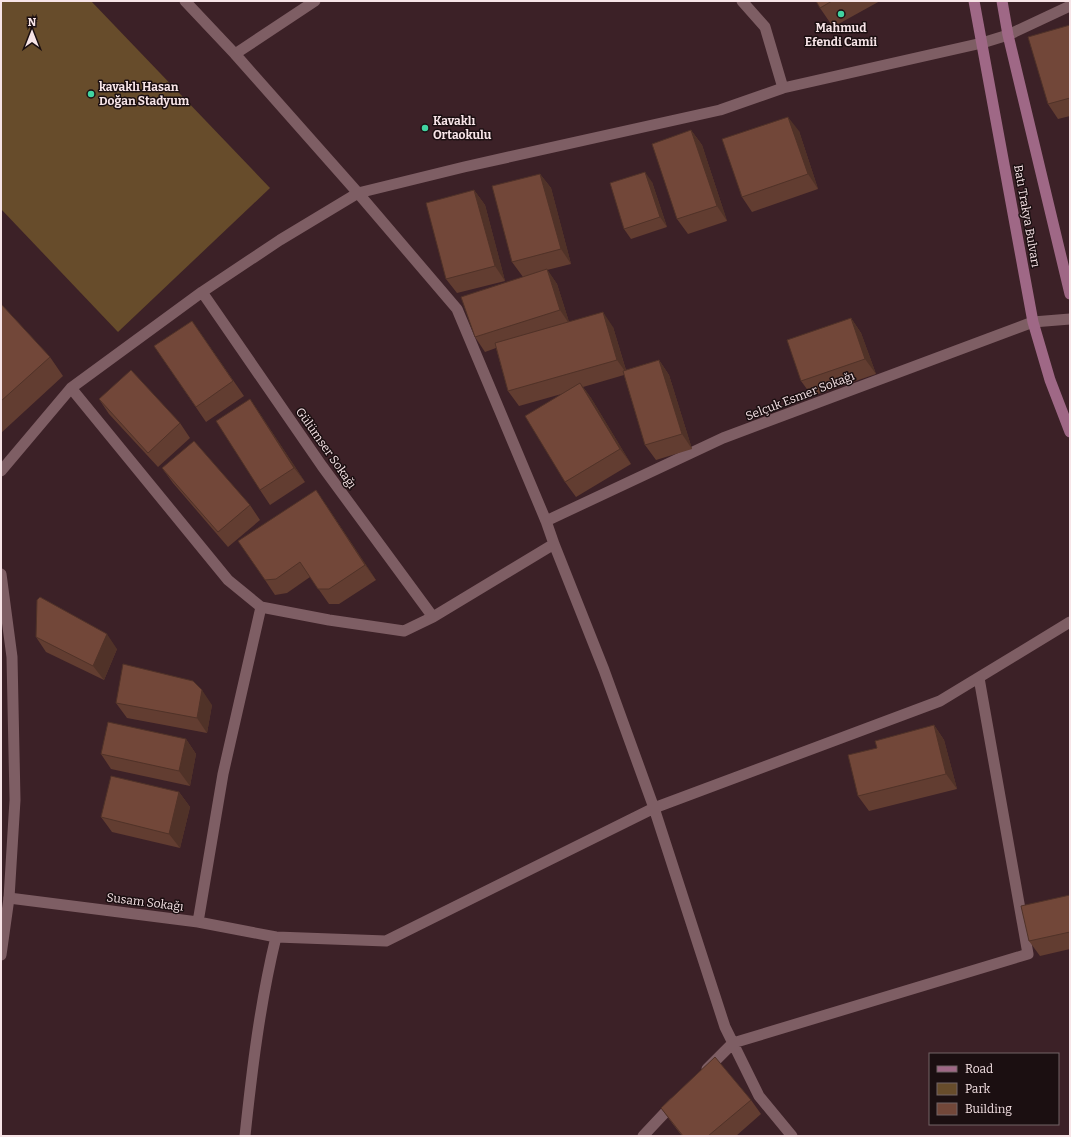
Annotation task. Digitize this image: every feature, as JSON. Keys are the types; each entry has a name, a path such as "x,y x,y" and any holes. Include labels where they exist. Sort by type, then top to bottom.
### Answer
{"main road":[{"name":"Batı Trakya Bulvarı","path":"974,1 1033,322 1050,380 1070,432"},
{"name":"Batı Trakya Bulvarı","path":"1002,1 1008,35 1070,294"}],"street":[{"path":"185,1 235,54 358,193 457,309 546,521 604,670 654,808 725,1027 759,1096 792,1136"},
{"path":"235,54 315,1"},
{"path":"742,1 765,28 784,88"},
{"path":"1,471 71,388 202,292 280,240 358,193 464,167 720,110 784,88 982,43 1008,35 1070,6"},
{"name":"Gülümser Sokağı","path":"202,292 322,466 433,617"},
{"name":"Selçuk Esmer Sokağı","path":"546,521 723,438 1033,322 1070,319"},
{"path":"71,388 228,580 261,607 329,620 404,631 433,617 554,544"},
{"path":"1,574 12,657 15,800 10,898 1,955"},
{"path":"198,922 223,774 261,607"},
{"name":"Susam Sokağı","path":"10,898 198,922 276,937 386,941 654,808 940,701 1070,622"},
{"path":"701,1076 733,1043 1028,954 979,678"},
{"path":"245,1136 266,980 276,937"},
{"path":"643,1136 680,1098"}],"green space":[{"name":"kavaklı Hasan Doğan Stadyum","path":"1,1 91,1 270,188 118,332 1,209"}],"building":[{"path":"816,1 832,1 820,8"},
{"path":"1070,25 1070,98 1048,104 1028,37"},
{"path":"788,117 808,174 742,197 722,139"},
{"path":"691,130 717,206 677,219 652,144"},
{"path":"645,172 660,217 624,229 610,183"},
{"path":"540,174 561,249 512,262 492,186"},
{"path":"474,190 495,266 446,279 426,203"},
{"path":"547,269 560,310 475,337 461,297"},
{"path":"1,304 50,357 1,401"},
{"path":"603,312 617,360 508,391 495,343"},
{"path":"851,318 865,359 801,381 787,340"},
{"path":"192,321 233,381 196,407 154,346"},
{"path":"659,360 682,434 645,445 623,371"},
{"path":"131,370 180,423 148,453 99,399"},
{"path":"580,383 620,449 565,482 525,416"},
{"path":"250,399 294,468 260,490 216,421"},
{"path":"194,441 250,505 218,532 162,468"},
{"path":"316,490 365,565 329,589 318,589 300,562 276,579 265,580 238,541"},
{"path":"40,597 107,634 93,666 36,637 37,600"},
{"path":"123,664 193,681 202,690 197,718 116,703"},
{"path":"108,722 186,739 179,771 101,754"},
{"path":"934,725 946,774 858,796 848,755 877,748 875,741"},
{"path":"111,776 179,792 169,834 101,817"},
{"path":"1070,895 1070,932 1029,941 1021,906"},
{"path":"715,1057 751,1100 708,1136 683,1136 661,1108"}],"place":[{"name":"Mahmud Efendi Camii","path":"841,14"},
{"name":"kavaklı Hasan Doğan Stadyum","path":"91,94"},
{"name":"Kavaklı Ortaokulu","path":"425,128"}]}
